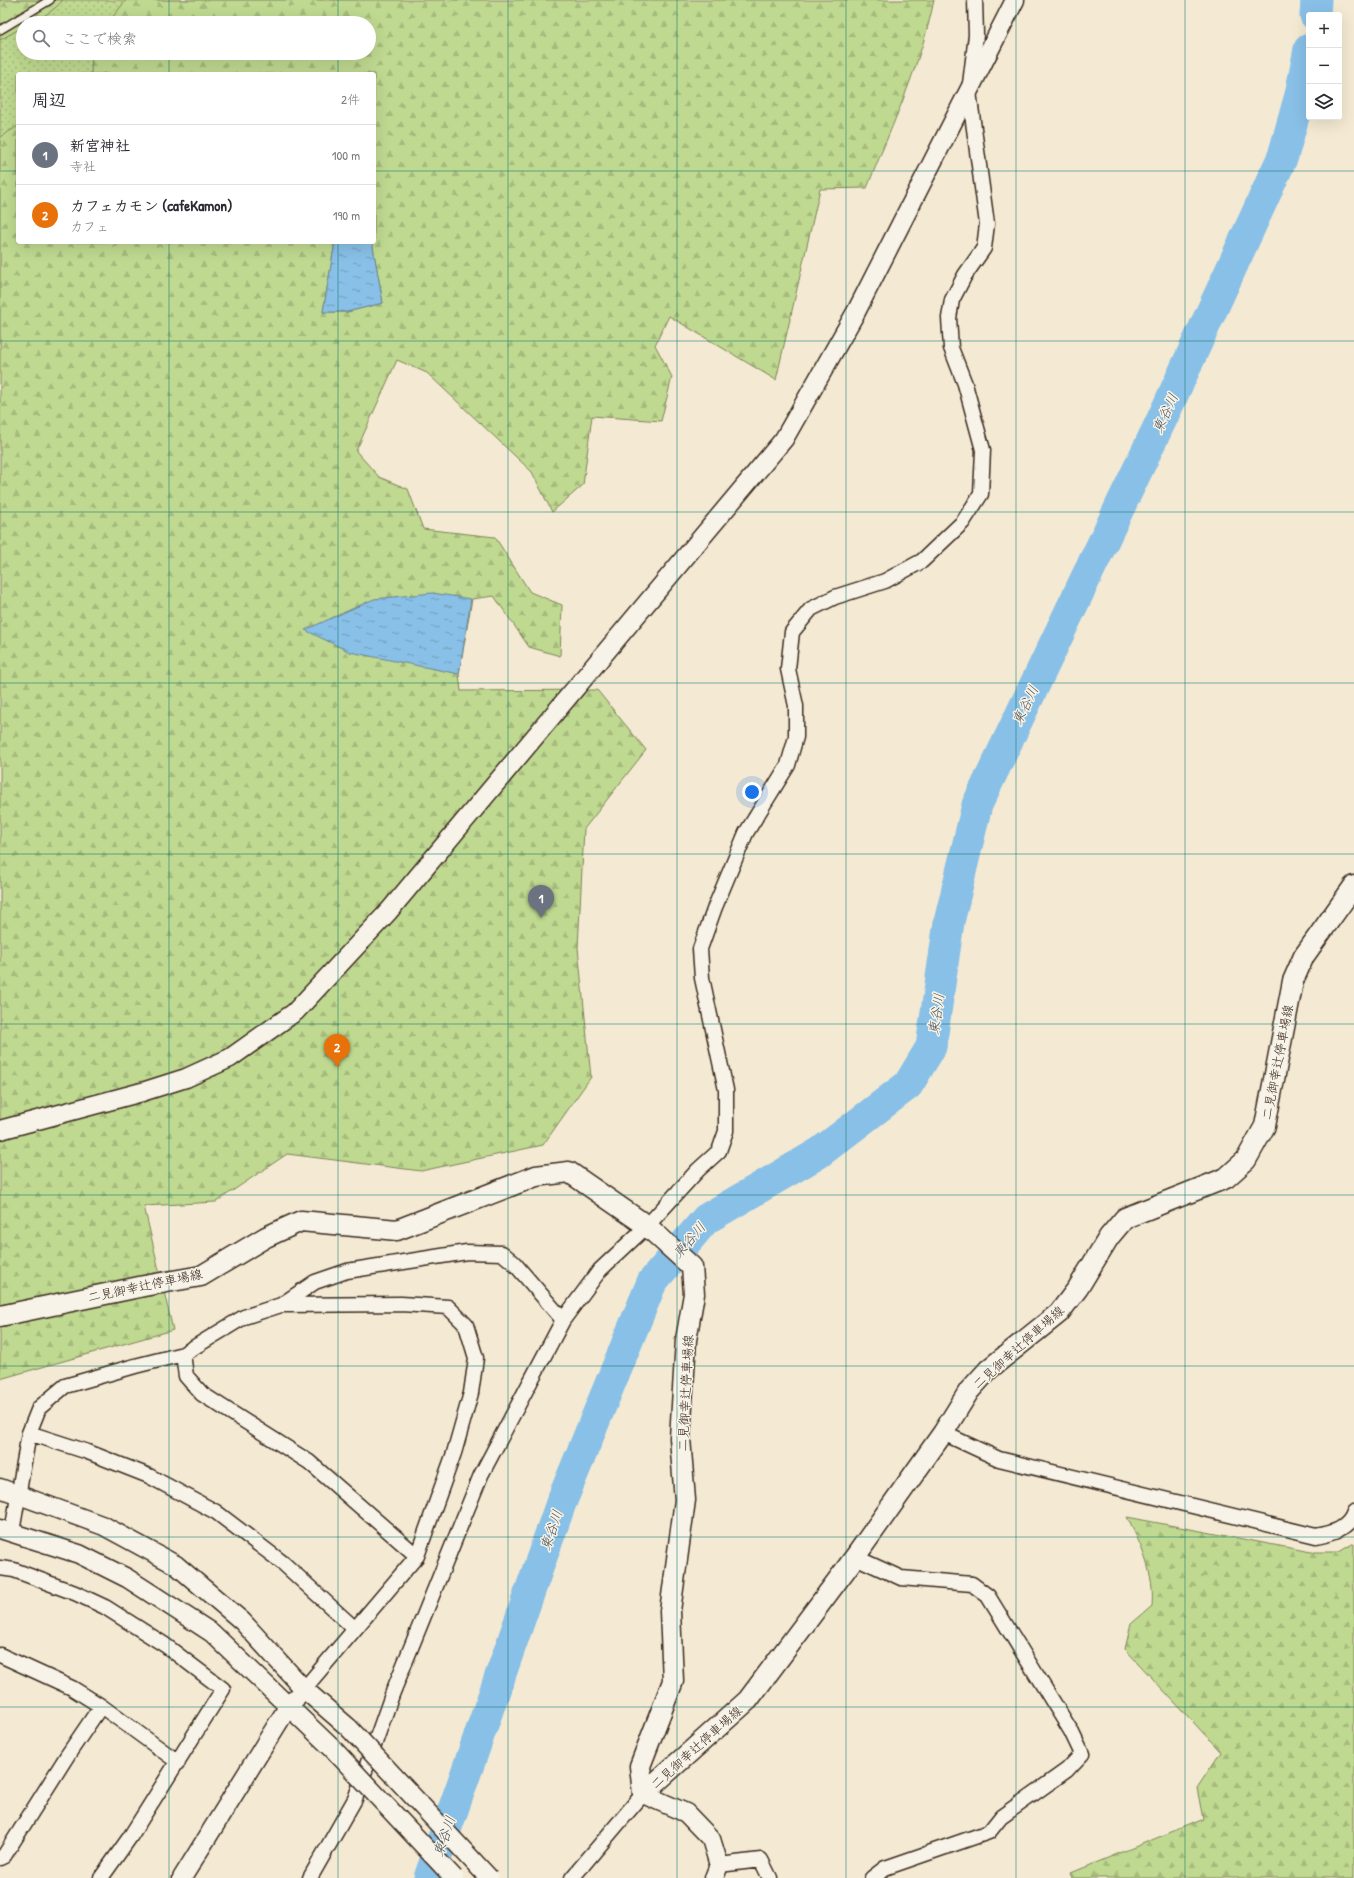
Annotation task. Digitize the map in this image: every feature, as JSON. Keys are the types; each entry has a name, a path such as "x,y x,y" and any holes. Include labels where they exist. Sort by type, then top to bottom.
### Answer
{"main road":[{"name":"二見御幸辻停車場線","path":"643,1794 748,1700 855,1557 943,1433 969,1391 989,1369 1059,1313 1078,1288 1109,1236 1125,1218 1226,1178 1246,1160 1265,1126 1293,981 1304,956 1354,886"},
{"name":"二見御幸辻停車場線","path":"0,1316 144,1286 201,1276 266,1237 302,1221 397,1230 536,1176 569,1172 647,1226 692,1267 694,1294 686,1340 680,1438 684,1500 670,1611 673,1681 640,1766 643,1794"}],"street":[{"path":"310,1878 356,1799 393,1692 480,1475 563,1320 600,1270 647,1226 698,1170 719,1151 726,1131 726,1090 702,978 700,948 746,832 788,765 796,737 796,706 788,669 792,632 811,610 834,597 885,581 922,561 963,522 981,494 983,450 965,384 952,348 949,318 952,300 965,275 984,248 987,224 969,92 976,35 974,0"},
{"path":"0,1130 142,1092 186,1078 230,1058 295,1012 345,960 389,911 784,439 856,312 1015,0"},
{"path":"454,1878 318,1733 288,1707 212,1633 140,1586 79,1554 6,1531 18,1494 29,1433 39,1408 65,1386 183,1354 244,1317 281,1305 315,1282 347,1271 467,1252 502,1253 514,1263 563,1320"},
{"path":"182,1878 288,1707 417,1556 454,1453 471,1393 476,1358 466,1325 448,1307 401,1304 281,1305"},
{"path":"183,1354 186,1376 202,1394 309,1462 417,1556"},
{"path":"29,1433 88,1452 149,1476 216,1512 282,1563 354,1628"},
{"path":"943,1433 999,1459 1316,1536 1336,1532 1352,1518 1354,1512"},
{"path":"0,1488 104,1526 176,1565 242,1621 304,1689 349,1728 490,1878"},
{"path":"855,1557 901,1578 972,1584 988,1596 1071,1731 1082,1754 1067,1770 1001,1817 989,1832 885,1868 872,1878"},
{"path":"0,1568 14,1570 75,1593 105,1607 165,1645 223,1689 178,1762 102,1878"},
{"path":"0,1655 72,1688 101,1706 178,1762"},
{"path":"0,1858 4,1856 67,1756 101,1706"},
{"path":"572,1878 643,1794 686,1813 711,1839 717,1871 761,1860 770,1878"}],"lane":[{"path":"23,16 50,0"},
{"path":"0,30 16,20"}],"green space":[{"path":"0,0 356,0 326,16 16,16 16,60 244,60 222,72 16,72 16,244 18,244 0,343"},
{"path":"0,0 63,0 55,8 43,16 16,16 16,31 0,40"},
{"path":"126,0 934,0 913,72 867,188 820,189 776,380 669,316 655,345 672,377 661,421 592,416 583,485 552,512 532,472 427,373 397,360 356,451 379,477 408,489 423,529 495,537 530,592 562,605 560,656 529,647 494,596 472,599 459,674 461,691 597,690 646,750 584,829 578,948 591,1077 543,1145 421,1171 287,1154 216,1202 144,1206 173,1330 0,1379 0,137 16,127 16,244 335,244 323,312 347,312 383,303 372,244 376,244 376,72 91,72 92,60 376,60 376,16 113,16"},
{"path":"1127,1517 1311,1552 1339,1552 1354,1543 1354,1878 1073,1878 1071,1873 1203,1819 1197,1788 1221,1752 1125,1649 1131,1624 1152,1606 1151,1583 1146,1560"}],"water":[{"path":"335,244 372,244 383,303 347,312 323,312"},
{"path":"432,593 471,599 459,674 350,652 305,630 374,599"}],"waterway":[{"name":"東谷川","path":"1315,12 1316,0"},
{"name":"東谷川","path":"429,1878 561,1503 652,1282 706,1219 819,1153 908,1085 931,1047 949,922 977,805 1161,421 1283,156 1300,95 1306,64"}],"place":[{"name":"新宮神社","path":"541,918"},
{"name":"カフェカモン (cafeKamon)","path":"337,1067"}]}
